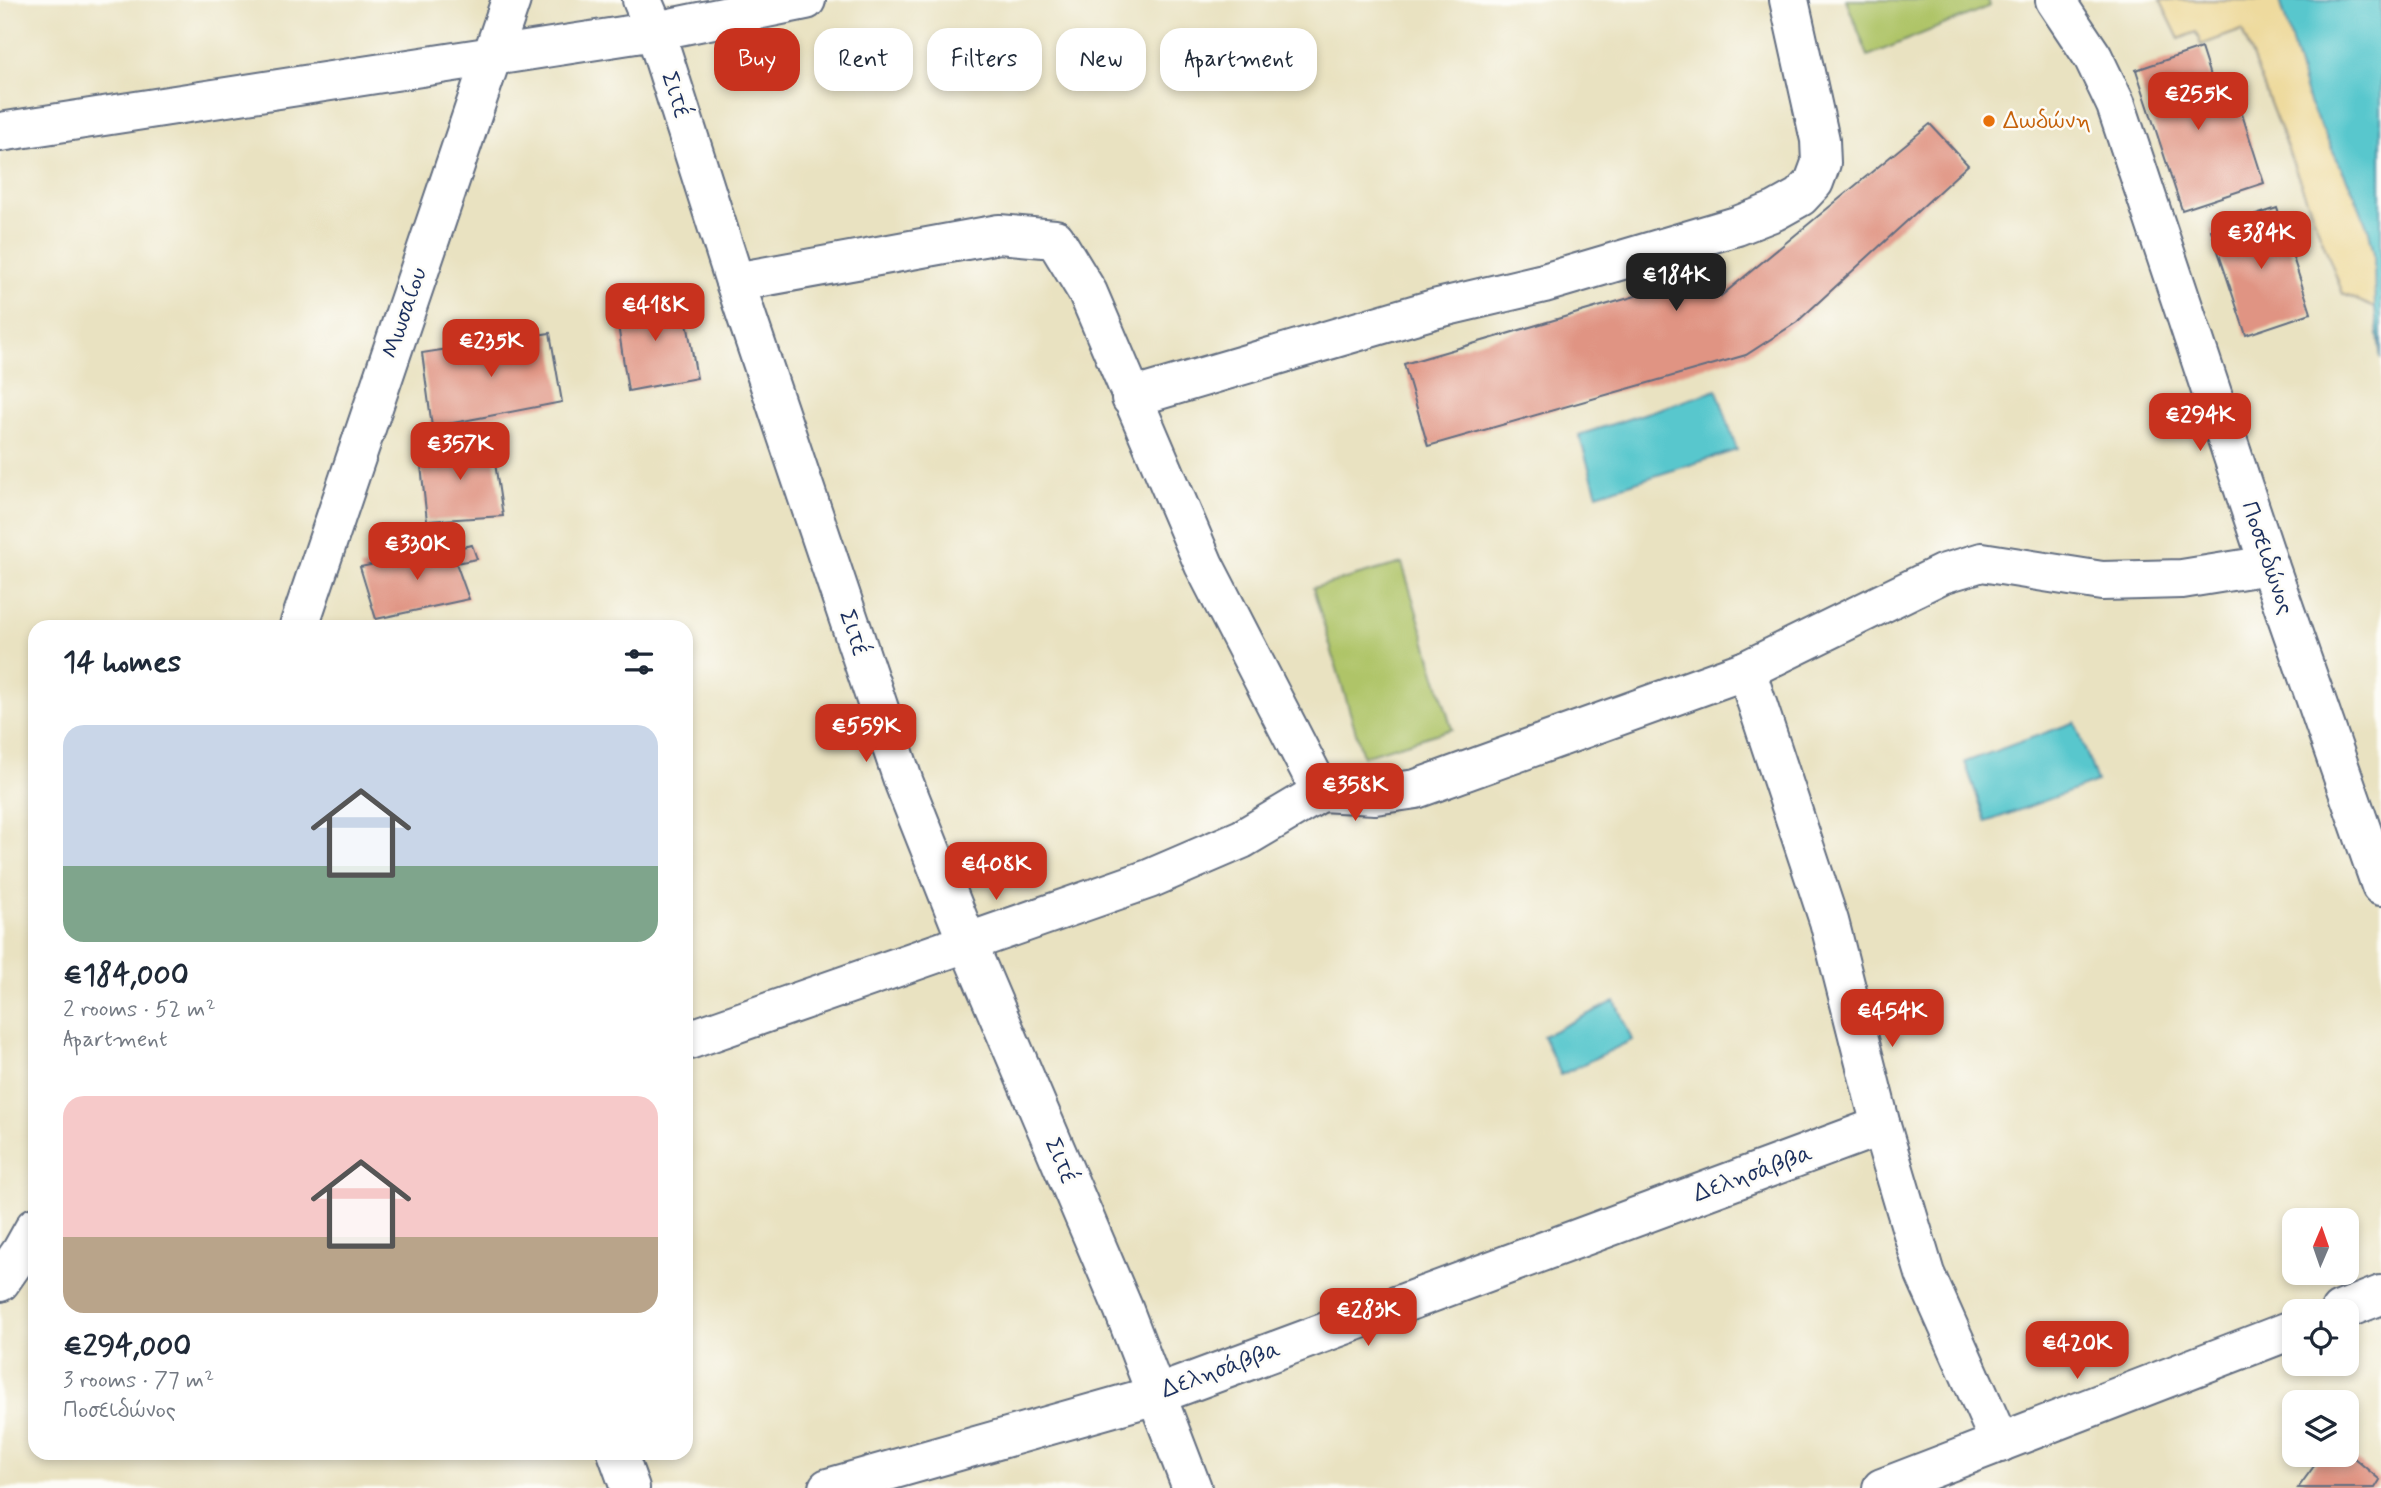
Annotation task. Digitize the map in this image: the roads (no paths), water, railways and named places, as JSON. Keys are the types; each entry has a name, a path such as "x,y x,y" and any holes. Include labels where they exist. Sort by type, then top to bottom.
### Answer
{"street":[{"name":"Μωσαίου","path":"301,620 511,0"},
{"path":"0,132 492,56 649,16 806,0"},
{"path":"1132,398 1434,309 1544,283 1737,226 1800,197 1814,182 1821,163 1821,140 1789,0"},
{"name":"Ποσειδώνος","path":"2055,0 2093,57 2116,105 2269,565 2381,886"},
{"name":"Σιτέ","path":"649,16 735,282 904,783 968,944 1123,1308 1192,1488"},
{"path":"735,282 999,234 1055,239 1088,293 1204,565 1321,792"},
{"path":"693,1039 1149,879 1230,844 1321,792 1374,794 1416,789 1746,670 1942,574 1982,562 2102,581 2182,579 2269,565"},
{"path":"1746,670 1829,920 1881,1126 1925,1274 2000,1443"},
{"name":"Δελησάββα","path":"828,1488 1156,1395 1881,1126"},
{"path":"0,1282 28,1240"},
{"path":"2359,1304 2381,1295"},
{"path":"1882,1488 2282,1334"},
{"path":"620,1460 630,1488"}],"water":[{"path":"2280,0 2381,0 2381,360 2375,308 2374,253 2369,231 2354,193 2309,103"},
{"path":"1717,390 1737,450 1597,494 1579,435"},
{"path":"2075,722 2097,782 1986,822 1965,762"},
{"path":"1615,1001 1632,1040 1561,1075 1543,1036"}],"place":[{"name":"Δωδώνη","path":"1989,121"}]}
